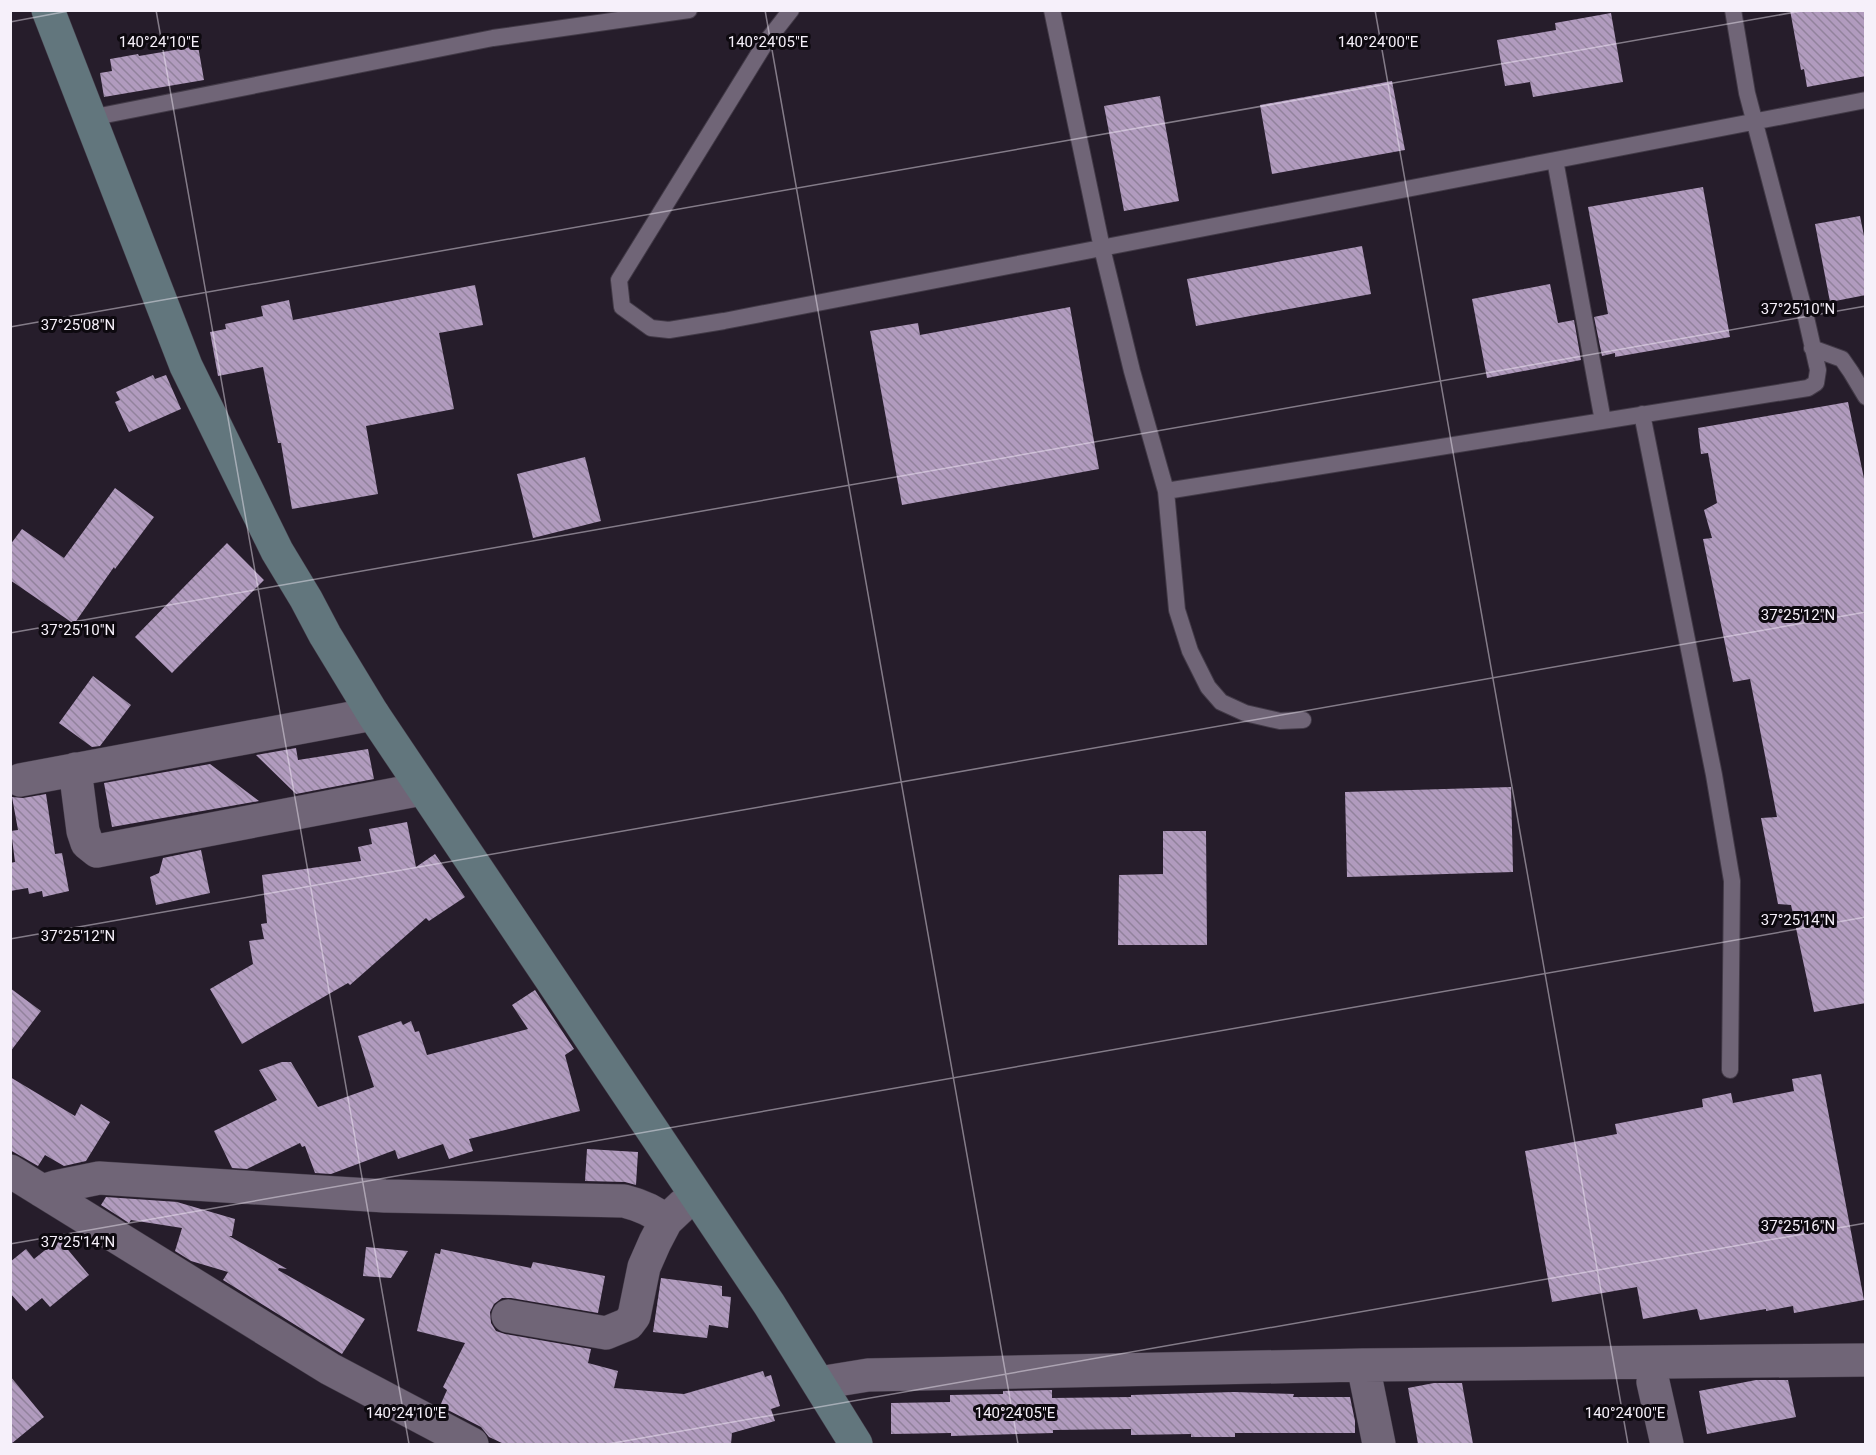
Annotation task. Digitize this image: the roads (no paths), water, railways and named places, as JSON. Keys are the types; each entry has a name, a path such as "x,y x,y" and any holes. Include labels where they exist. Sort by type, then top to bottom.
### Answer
{"street":[{"path":"48,10 186,366 277,551 373,714 770,1304 856,1444"},
{"path":"20,780 373,714"},
{"path":"75,770 83,831 87,843 97,851 422,789"},
{"path":"23,1185 55,1187 99,1178 385,1196 624,1201 654,1211 666,1221"},
{"path":"23,1185 330,1369 472,1444"},
{"path":"508,1316 606,1333 628,1324 634,1316 644,1267 654,1242 666,1221 696,1195"},
{"path":"819,1383 868,1375 1363,1365 1866,1359"},
{"path":"1363,1365 1379,1444"},
{"path":"1653,1382 1667,1444"}],"lane":[{"path":"90,118 493,38 689,10"},
{"path":"791,10 766,42 619,280 622,307 651,328 669,330 724,321 1866,100"},
{"path":"1052,10 1102,248 1132,371 1166,491 1177,610 1190,651 1208,687 1221,702 1245,713 1280,721 1303,720"},
{"path":"1166,491 1808,388 1816,383 1818,370 1747,93 1733,10"},
{"path":"1555,160 1603,421"},
{"path":"1812,348 1842,359 1866,397"},
{"path":"1642,414 1712,763 1732,881 1730,1070"}]}
